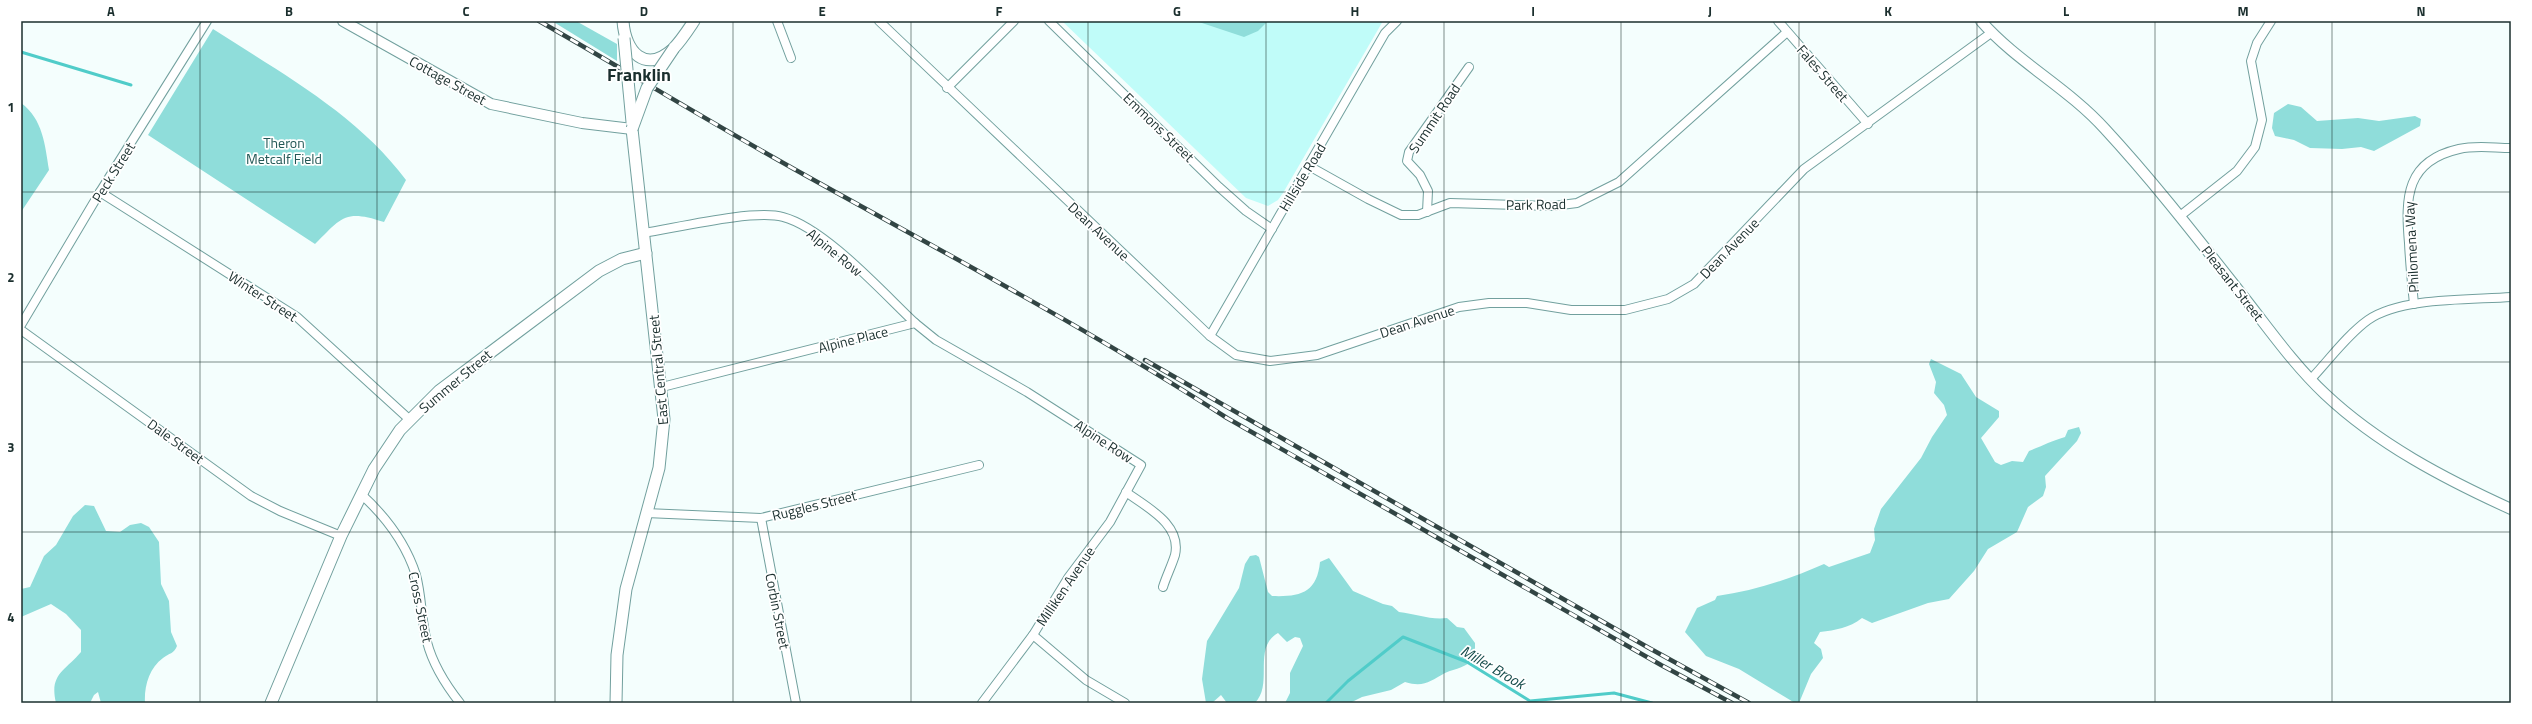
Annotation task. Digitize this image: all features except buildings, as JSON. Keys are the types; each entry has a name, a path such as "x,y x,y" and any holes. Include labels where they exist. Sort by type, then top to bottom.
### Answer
{"main road":[{"name":"East Central Street","path":"616,703 617,655 626,589 659,468 663,445 662,387 632,129 623,21"},
{"path":"632,129 647,88 694,21"},
{"path":"624,38 635,54 648,59 662,57 674,48"},
{"name":"Summer Street","path":"272,703 341,536 374,469 389,446 410,420 439,390 600,270 622,259 646,253"}],"street":[{"name":"Peck Street","path":"21,325 100,192 207,21"},
{"name":"Cottage Street","path":"343,21 491,104 578,122 632,129"},
{"path":"777,21 791,58"},
{"name":"Dean Avenue","path":"879,21 1210,336 1236,355 1270,361 1317,355 1460,307 1489,303 1527,303 1571,310 1625,310 1655,303 1684,291 1694,284 1804,169 1868,124 1991,33"},
{"path":"948,88 1014,21"},
{"name":"Emmons Street","path":"1049,21 1219,187 1246,211 1272,229"},
{"name":"Hillside Road","path":"1210,336 1385,33 1397,21"},
{"name":"Fales Street","path":"1778,21 1868,124"},
{"name":"Pleasant Street","path":"1981,21 1991,33 2055,84 2103,127 2180,216 2294,361 2325,394 2378,437 2435,471 2511,509"},
{"path":"2180,216 2227,181 2248,159 2255,147 2262,120 2252,61 2257,44 2271,21"},
{"name":"Park Road","path":"1309,166 1392,212 1418,215 1450,203 1552,206 1577,203 1619,182 1788,32"},
{"name":"Summit Road","path":"1427,212 1428,191 1420,175 1407,161 1409,152 1469,67"},
{"name":"Philomena Way","path":"2414,304 2407,211 2411,184 2428,162 2443,154 2460,149 2478,147 2511,148"},
{"name":"Winter Street","path":"100,192 297,317 410,420"},
{"name":"Alpine Row","path":"644,233 734,218 771,215 783,217 811,231 840,254 915,323 936,340 1028,392 1141,465"},
{"path":"2311,379 2368,320 2384,311 2414,304 2511,296"},
{"name":"Alpine Place","path":"662,387 915,323"},
{"name":"Dale Street","path":"21,330 250,496 280,511 341,536"},
{"name":"Ruggles Street","path":"646,513 761,518 980,465"},
{"name":"Milliken Avenue","path":"982,703 1032,635 1068,578 1110,522 1141,465"},
{"path":"1126,492 1164,520 1174,536 1175,554 1162,587"},
{"name":"Cross Street","path":"362,495 381,512 410,560 416,577 427,642 436,667 460,703"},
{"name":"Corbin Street","path":"761,518 796,703"},
{"path":"1032,635 1086,680 1125,703"}],"shaded area":[{"path":"1062,21 1383,21 1283,193 1278,200 1268,206 1246,198"}],"green space":[{"path":"552,21 576,21 617,44 617,61"},
{"path":"1196,21 1268,21 1258,31 1244,37"},
{"name":"Theron Metcalf Field","path":"213,29 317,96 365,135 386,156 406,180 384,222 361,216 345,218 332,227 315,244 148,135"},
{"path":"21,103 34,117 42,133 49,170 21,212"},
{"path":"2288,104 2301,107 2317,121 2358,118 2379,121 2415,116 2421,119 2420,126 2374,151 2361,147 2342,149 2310,148 2294,140 2275,136 2272,128 2274,113"},
{"path":"1931,359 1961,374 1976,397 1999,411 1999,417 1981,438 1995,462 2001,465 2012,461 2023,462 2029,451 2065,437 2068,430 2079,427 2081,433 2077,441 2045,476 2046,487 2043,496 2028,507 2017,532 1988,549 1974,571 1949,599 1928,603 1872,623 1862,618 1842,628 1820,632 1814,643 1821,649 1823,658 1811,674 1799,703 1795,703 1739,669 1706,656 1685,632 1697,608 1715,600 1717,596 1758,588 1798,575 1824,564 1829,567 1870,553 1875,540 1874,529 1881,509 1921,458 1932,437 1947,415 1944,405 1934,393 1936,382 1929,364"},
{"path":"85,505 94,506 106,531 120,532 130,525 141,523 149,527 159,542 161,584 169,601 171,632 177,646 173,652 158,662 151,672 145,691 145,703 101,703 98,692 94,695 90,703 56,703 54,693 57,679 64,669 81,652 81,630 66,614 51,604 21,617 21,589 30,587 44,556 56,545 73,516"},
{"path":"1256,555 1259,557 1268,592 1272,596 1299,594 1311,587 1315,581 1320,562 1329,558 1353,591 1383,604 1392,606 1399,612 1429,618 1447,618 1457,627 1464,628 1475,643 1475,657 1465,666 1445,673 1426,683 1412,684 1405,682 1391,690 1362,697 1350,703 1285,703 1290,693 1290,673 1303,646 1300,638 1295,637 1287,642 1278,633 1270,640 1266,648 1264,657 1263,686 1255,703 1227,703 1221,695 1212,703 1206,703 1202,679 1207,641 1239,588 1245,564 1250,556"}],"waterway":[{"path":"21,52 131,85"},
{"name":"Miller Brook","path":"1326,703 1348,681 1403,637 1467,662 1530,701 1614,693 1652,703"}],"railway":[{"path":"539,21 762,151 1067,321 1227,418 1661,665 1732,703"},
{"path":"1145,360 1649,648 1749,703"}],"district":[{"name":"Franklin","path":"639,74"}]}
